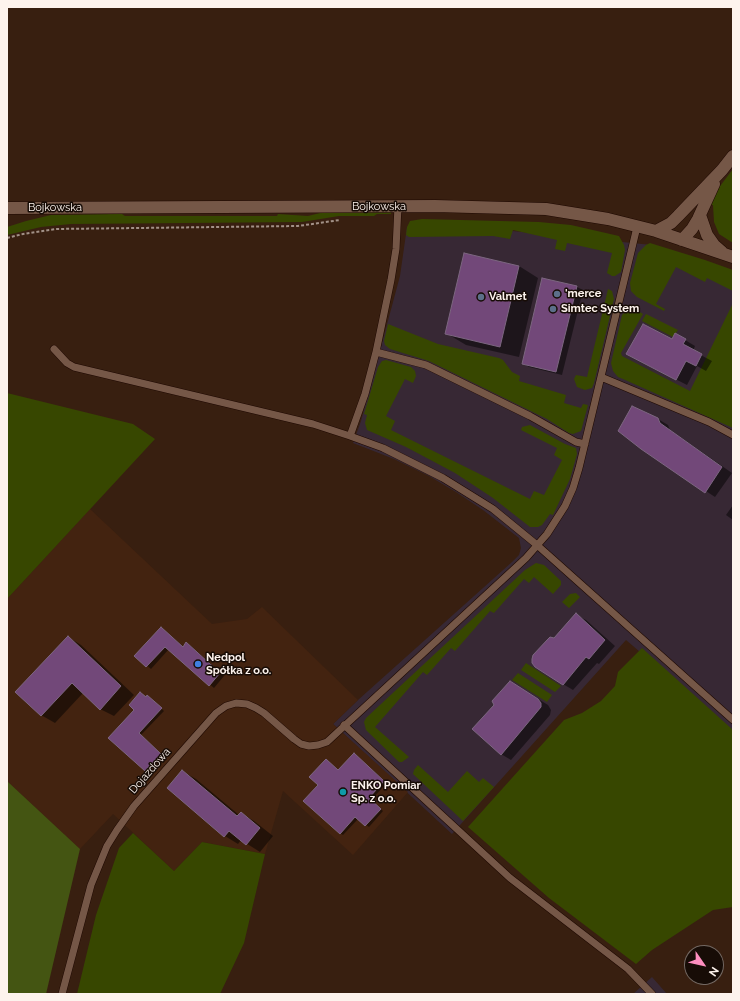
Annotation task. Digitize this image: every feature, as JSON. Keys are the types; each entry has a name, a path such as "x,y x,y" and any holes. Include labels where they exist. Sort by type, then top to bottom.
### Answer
{"street":[{"path":"656,231 671,223 687,208 733,156"},
{"path":"682,240 692,229 700,215 722,170"},
{"name":"Bojkowska","path":"7,214 13,208 398,206 546,210 600,218 656,231 728,256"},
{"path":"682,240 680,233 681,225 687,208"},
{"path":"700,215 707,236 714,245 728,256"}],"lane":[{"path":"350,436 365,394 376,352 396,249 398,206"},
{"name":"Dojazdowa","path":"62,994 90,885 107,846 134,806 216,713 226,706 236,703 247,704 264,713 301,744 310,746 327,742 526,558 557,520 573,488 637,227"},
{"path":"54,348 67,363 74,367 313,424 383,448 443,478 493,509 537,545 733,720"},
{"path":"376,352 426,365 530,416 576,442 585,444"},
{"path":"601,377 709,422 733,435"},
{"path":"344,725 510,878 628,969 652,994"}],"path":[{"path":"7,238 56,229 298,226 342,219"}],"shaded area":[{"path":"422,222 652,245 733,272 733,734 626,640 452,834 333,724 512,562 519,555 521,548 519,538 483,510 456,492 429,476 394,459 353,443 361,421 400,276 407,227"},
{"path":"90,509 212,624 247,619 262,607 358,700 333,724 408,792 353,855 283,791 265,854 202,842 174,871 113,814 80,849 7,781 7,599"},
{"path":"652,977 667,994 633,994"}],"green space":[{"path":"733,169 733,243 719,234 714,222 713,205 710,205 714,194"},
{"path":"324,212 391,212 391,214 377,214 374,216 339,216 302,222 71,224 41,227 7,235 7,227 51,215 122,214 125,216 277,216 278,214 308,216"},
{"path":"422,219 539,222 571,225 619,236 625,250 621,272 615,276 607,273 612,253 567,243 565,251 555,249 557,240 513,230 510,239 493,236 409,237 406,235 407,227 410,221"},
{"path":"650,243 733,270 733,291 707,278 705,282 676,267 656,304 665,309 664,311 637,297 631,291 630,283 638,253"},
{"path":"608,289 612,291 614,299 594,383 592,388 585,390 577,387 574,379 576,375 587,377"},
{"path":"733,303 733,428 618,377 613,371 611,363 622,315 628,309 635,309 643,314 621,353 622,356 690,391"},
{"path":"646,314 678,330 673,337 642,321"},
{"path":"388,324 438,344 499,358 503,360 512,372 520,376 519,381 566,395 564,403 581,408 583,404 588,405 581,431 573,434 569,433 547,419 429,361 390,349 385,345 384,341"},
{"path":"386,360 411,367 415,371 416,376 413,383 405,379 386,416 395,421 391,430 530,499 534,491 544,495 562,460 554,455 557,448 521,430 522,427 530,425 565,444 576,448 577,454 570,479 553,515 550,514 542,525 538,527 530,527 493,498 455,473 406,447 367,430 365,423 367,415 364,414 378,367 382,361"},
{"path":"7,393 133,424 155,439 7,599"},
{"path":"536,563 544,565 561,581 561,585 553,594 534,577 529,583 524,579 494,613 490,611 455,651 451,648 427,675 423,672 375,727 409,757 402,762 399,762 366,730 364,722 366,718 525,570"},
{"path":"576,593 580,597 569,608 562,602 570,594"},
{"path":"642,648 733,730 733,907 713,910 652,950 636,964 549,898 468,827 564,720 582,713 601,701 615,686 618,672"},
{"path":"526,663 561,686 555,692 521,670"},
{"path":"518,673 552,695 547,702 512,680"},
{"path":"418,765 448,792 467,771 479,782 483,778 494,787 463,821 413,774"},
{"path":"7,781 80,849 46,994 7,994"},
{"path":"133,833 174,871 202,842 265,854 244,943 220,994 77,994 96,915 119,848"}],"building":[{"path":"464,253 519,266 500,347 445,334"},
{"name":"Simtec System","path":"542,278 577,286 556,372 522,364"},
{"path":"643,324 672,339 675,333 686,339 683,344 702,354 696,366 686,361 676,380 626,354"},
{"path":"632,406 658,418 660,423 722,467 705,493 641,449 618,431"},
{"path":"576,613 605,640 589,659 586,657 563,685 535,667 532,663 532,659 533,655 548,639 550,637 554,638"},
{"path":"161,627 183,647 186,642 220,673 209,686 165,647 146,667 134,656"},
{"path":"68,636 121,686 100,710 72,683 41,716 15,692"},
{"path":"510,681 538,699 541,703 541,707 501,755 472,729 494,705 492,701"},
{"path":"140,692 146,697 147,695 162,708 139,733 161,754 145,771 108,738 134,710 129,705"},
{"name":"ENKO Pomiar Sp. z o.o.","path":"354,753 384,781 369,798 381,809 365,826 355,817 340,834 303,801 318,785 309,777 326,759 338,770"},
{"path":"182,770 237,816 241,812 260,828 246,845 229,831 224,837 167,788"}],"place":[{"name":"'merce","path":"557,294"},
{"name":"Valmet","path":"481,297"},
{"name":"Simtec System","path":"553,309"},
{"name":"Nedpol Spółka z o.o.","path":"198,664"},
{"name":"ENKO Pomiar Sp. z o.o.","path":"343,792"}]}
